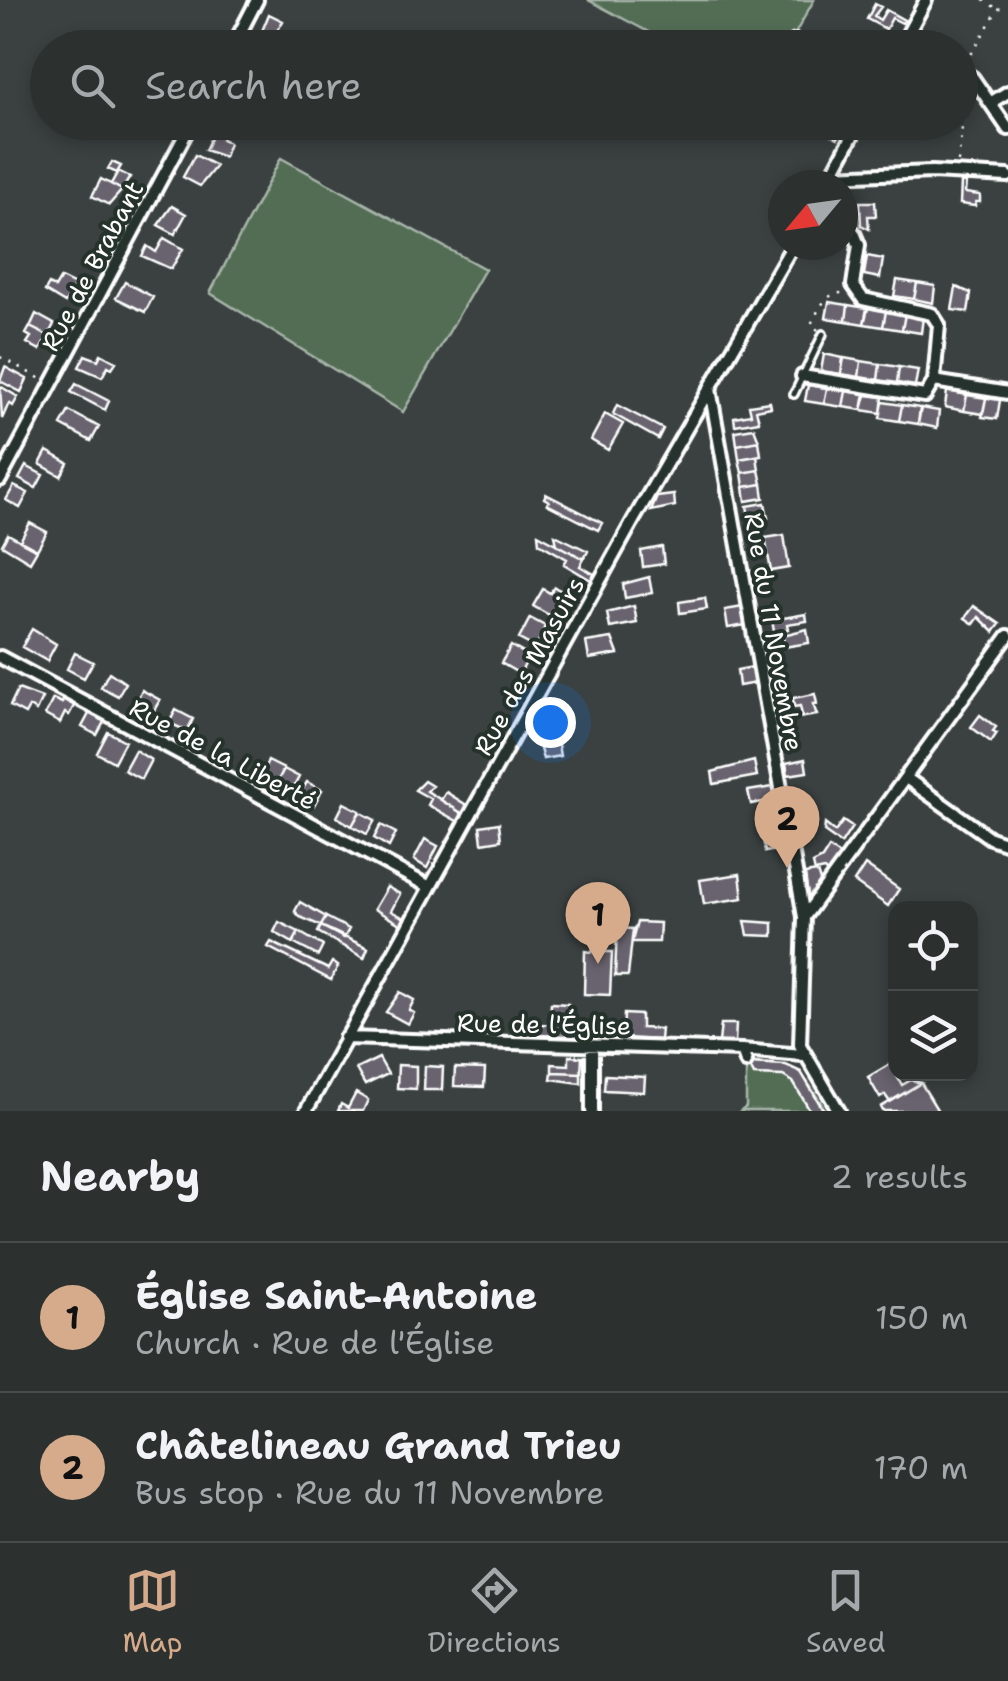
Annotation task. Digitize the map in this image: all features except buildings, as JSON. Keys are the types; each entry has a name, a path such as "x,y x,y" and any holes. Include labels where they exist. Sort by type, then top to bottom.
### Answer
{"street":[{"path":"242,30 258,0"},
{"path":"910,30 926,0"},
{"path":"978,85 1006,121"},
{"path":"990,103 1008,92"},
{"name":"Rue de Brabant","path":"0,480 182,140"},
{"path":"834,170 850,140"},
{"path":"858,179 957,174 1008,176"},
{"name":"Rue des Masuirs","path":"306,1111 428,886 785,260"},
{"path":"802,376 925,396 934,381 940,325 932,314 863,299 853,286 857,260"},
{"path":"934,381 1008,393"},
{"name":"Rue du 11 Novembre","path":"710,388 804,917 800,1045 803,1056"},
{"path":"804,917 1008,636"},
{"name":"Rue de la Liberté","path":"0,657 428,886"},
{"path":"906,778 990,838 1008,844"},
{"name":"Rue de l'Église","path":"346,1038 592,1048 677,1046 803,1056"},
{"path":"592,1048 592,1111"},
{"path":"742,1050 746,1062"},
{"path":"803,1056 839,1111"}],"lane":[{"path":"794,394 823,334"}],"path":[{"path":"983,0 998,9"},
{"path":"978,43 998,9 1008,6"},
{"path":"957,174 961,140"},
{"path":"823,334 811,324 824,300 836,293 860,295"},
{"path":"0,357 52,384"}],"green space":[{"path":"588,0 814,0 797,30 645,30"},
{"path":"281,158 485,269 403,412 210,293"},
{"path":"746,1062 777,1064 796,1071 826,1111 741,1111 746,1107"}],"place":[{"name":"Châtelineau Grand Trieu","path":"787,868"},
{"name":"Église Saint-Antoine","path":"598,964"}]}
